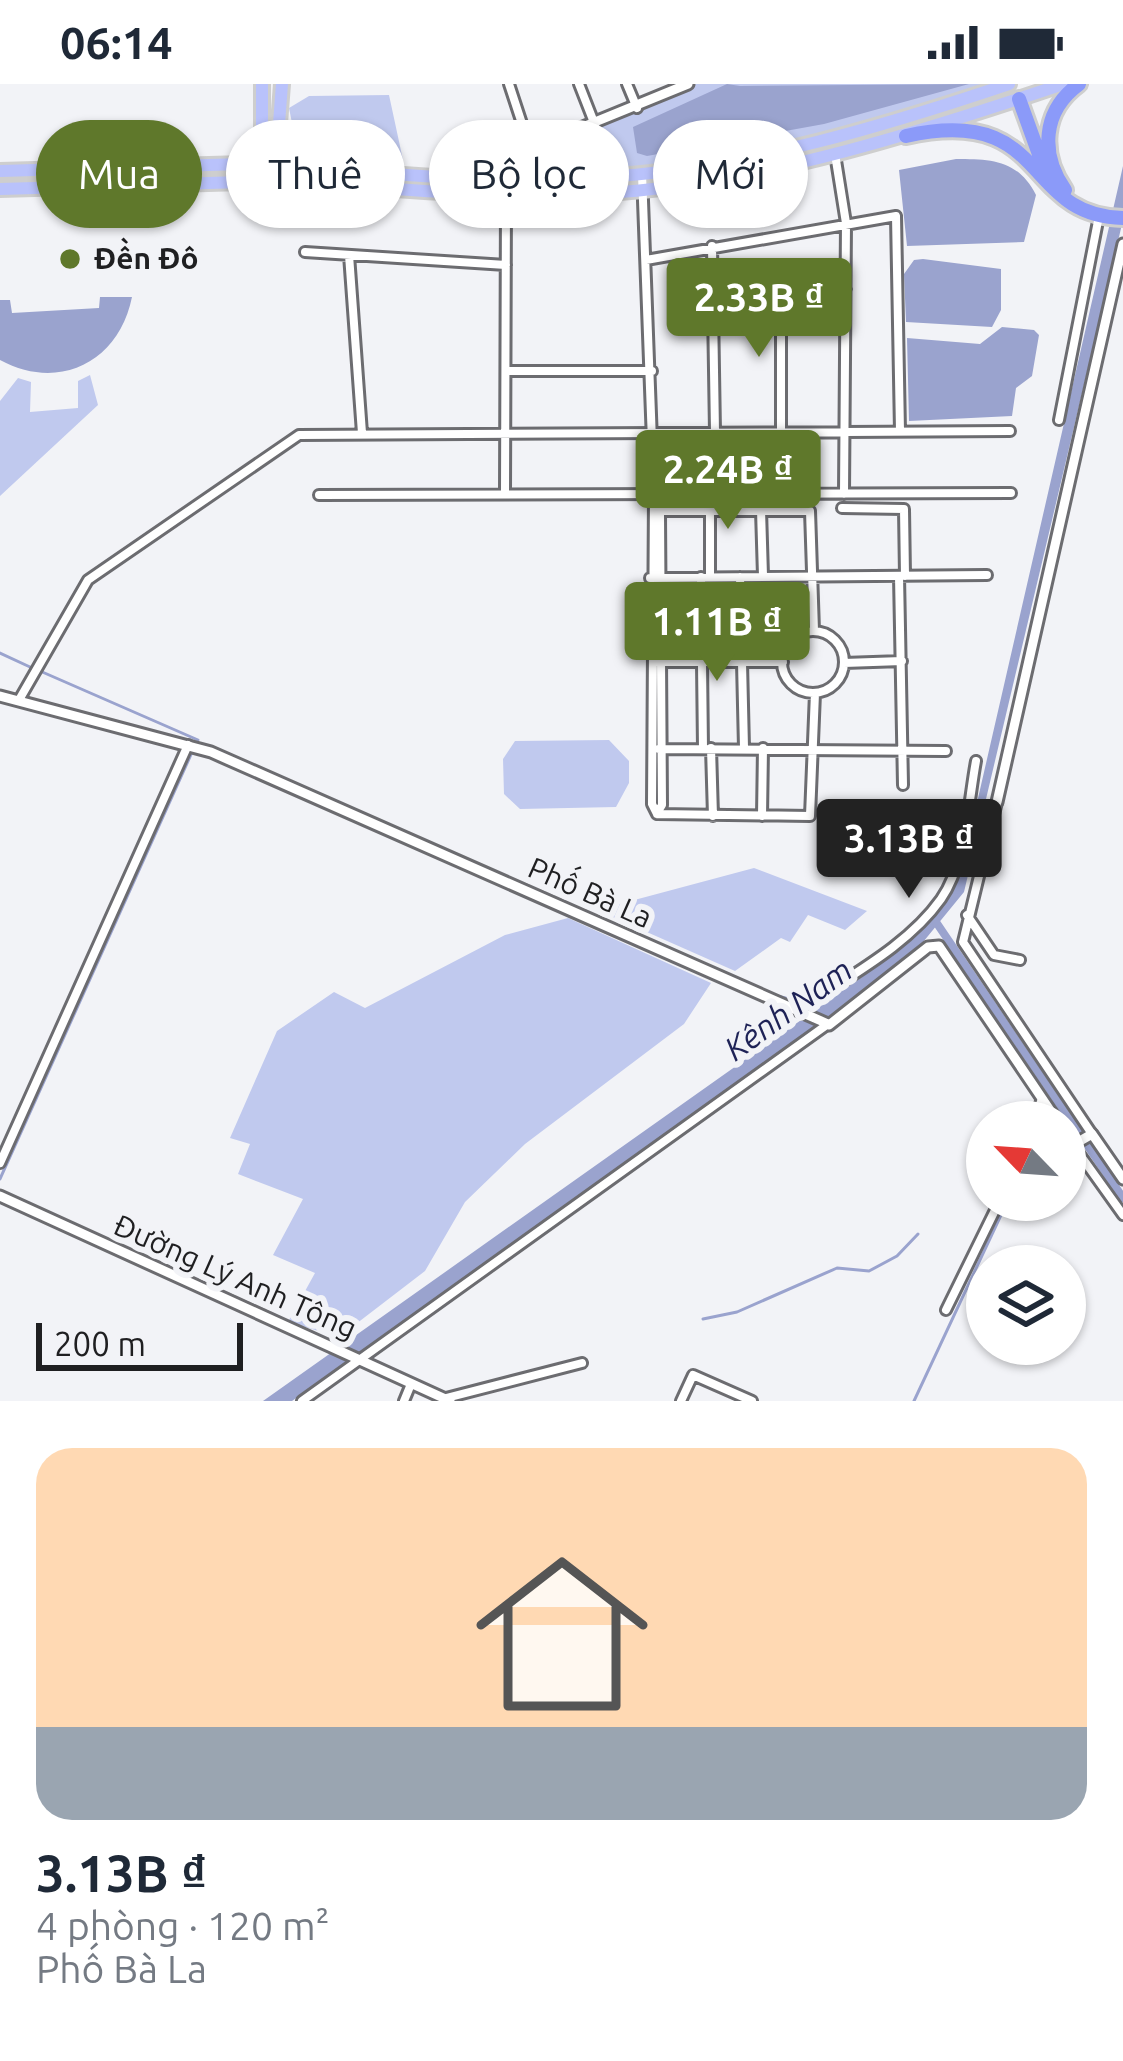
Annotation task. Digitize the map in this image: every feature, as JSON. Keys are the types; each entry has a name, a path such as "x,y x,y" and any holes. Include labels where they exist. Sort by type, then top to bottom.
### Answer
{"highway":[{"path":"1079,84 1053,113 1048,151 1064,189 1101,213"},
{"path":"1019,99 1048,180"},
{"path":"906,136 953,126 983,132 1013,147 1066,202 1123,214"}],"main road":[{"path":"262,84 262,120"},
{"path":"279,120 282,84"},
{"path":"629,174 839,137 1009,84"},
{"path":"629,190 835,154 906,136 1063,84"},
{"path":"0,171 226,165"},
{"path":"0,189 226,182"}],"street":[{"path":"509,84 521,120"},
{"path":"579,84 593,120"},
{"path":"628,84 637,108"},
{"path":"655,84 660,97"},
{"path":"609,120 684,85"},
{"path":"835,154 846,223 844,494"},
{"path":"642,174 652,371 657,814 810,816 815,693"},
{"path":"1059,420 1101,213"},
{"path":"646,260 896,215 900,431"},
{"path":"505,495 506,228"},
{"path":"1123,244 997,802 967,915 966,955 1123,1179"},
{"path":"712,246 715,432"},
{"path":"305,252 506,265"},
{"path":"349,255 362,433"},
{"path":"713,289 845,289"},
{"path":"781,289 781,431"},
{"path":"506,370 652,371"},
{"path":"19,700 72,601 98,572 280,445 313,433 1010,431"},
{"path":"319,495 1011,493"},
{"path":"842,508 904,509 903,785"},
{"path":"761,510 763,576"},
{"path":"655,511 810,511 814,632"},
{"path":"710,511 702,662 713,816"},
{"path":"656,578 987,575"},
{"path":"740,577 744,748"},
{"path":"814,632 837,642 844,663 836,683 815,693 790,682 783,662 790,642 814,632"},
{"path":"844,663 902,661"},
{"path":"656,662 783,662"},
{"name":"Phố Bà La","path":"0,696 188,745 828,1024"},
{"path":"0,1163 188,745"},
{"path":"762,816 763,748"},
{"path":"657,749 946,751"},
{"path":"800,1010 908,934 942,898 961,845 976,761"},
{"path":"967,915 996,957 1020,960"},
{"path":"302,1401 828,1024 928,947 939,946 1044,1101"},
{"path":"1086,1137 1092,1134"},
{"path":"1086,1163 1123,1215"},
{"name":"Đường Lý Anh Tông","path":"0,1196 146,1266 334,1344 447,1400"},
{"path":"946,1310 990,1221"},
{"path":"447,1400 583,1363"},
{"path":"681,1401 693,1375 752,1401"},
{"path":"404,1401 411,1384"}],"shaded area":[{"path":"696,84 995,84 808,136 808,120 653,120 653,167 629,171 629,120 614,120"},
{"path":"727,84 969,84 808,127 808,120 653,120 653,155 647,156 637,153 633,127"},
{"path":"389,95 394,120 291,120 289,108 309,96"},
{"path":"956,159 1003,164 1029,183 1036,195 1024,242 907,246 899,170"},
{"name":"Kênh Nam","path":"1123,166 1123,220 964,892 910,958 292,1401 263,1401 900,950 949,897 965,855"},
{"path":"914,260 1001,269 1001,310 992,327 906,322 904,274"},
{"path":"100,297 132,297 114,339 83,365 44,373 0,360 0,300 10,300 12,313 99,308"},
{"path":"1002,327 1034,330 1039,335 1032,376 1016,388 1012,416 909,421 907,338 980,344"},
{"path":"90,375 98,405 0,496 0,401 18,378 31,382 30,412 78,408 78,381"},
{"path":"609,740 629,761 629,783 616,807 520,809 504,794 503,759 515,741"},
{"path":"754,868 867,911 845,930 808,915 790,942 781,938 735,971 597,910"},
{"path":"568,918 711,983 684,1024 525,1144 465,1202 425,1271 339,1337 288,1322 315,1273 273,1255 303,1199 238,1174 250,1144 230,1138 277,1031 334,992 365,1008 505,935"}],"waterway":[{"path":"0,653 30,667"},
{"path":"40,671 198,740"},
{"path":"198,744 302,787"},
{"path":"0,1179 193,750"},
{"path":"936,922 1123,1198"},
{"path":"773,995 802,1002"},
{"path":"914,1401 998,1221"},
{"path":"703,1319 737,1312 837,1268 869,1271 897,1256 918,1234"}],"place":[{"name":"Đền Đô","path":"70,259"}]}
